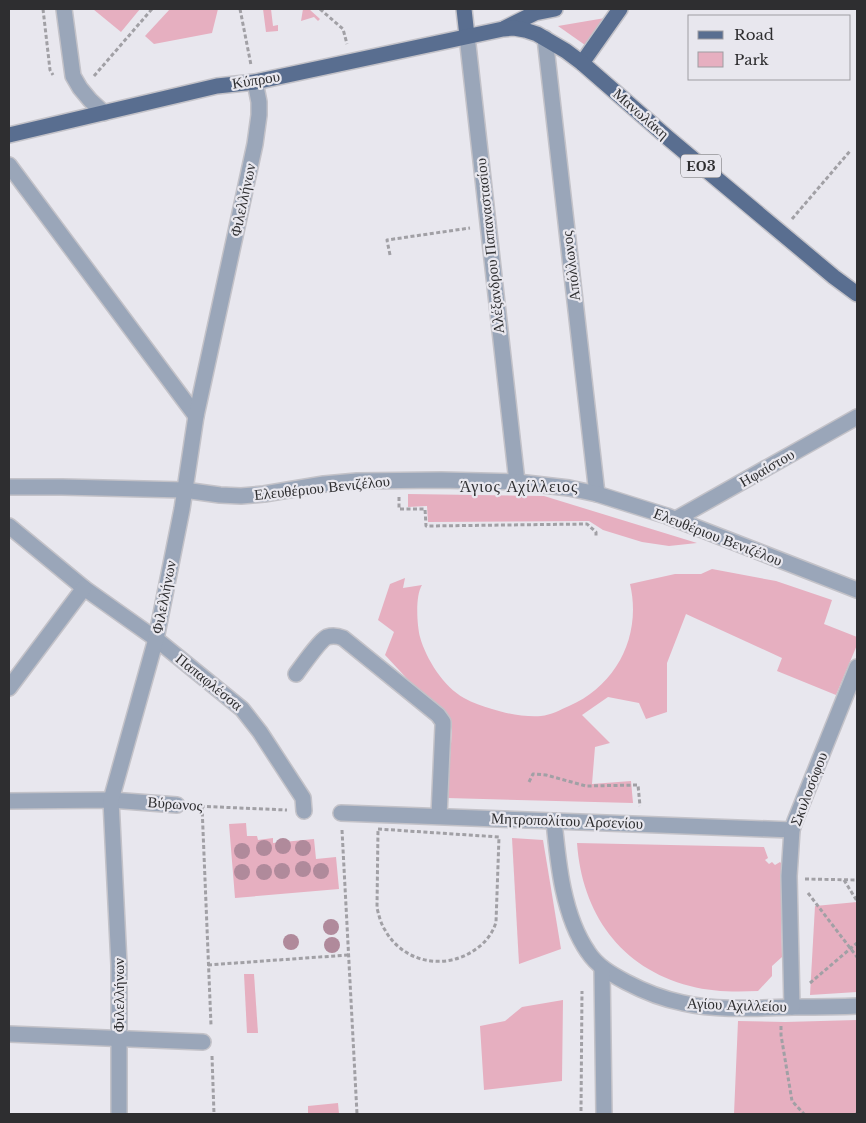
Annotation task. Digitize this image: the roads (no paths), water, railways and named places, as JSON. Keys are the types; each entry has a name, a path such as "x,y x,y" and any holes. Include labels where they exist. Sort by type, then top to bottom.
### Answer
{"main road":[{"name":"Αλέξανδρου Παπαναστασίου","path":"464,9 467,36"},
{"name":"Κύπρου","path":"503,29 535,13 555,9"},
{"path":"582,63 620,9"},
{"name":"Κύπρου","path":"9,135 216,86 254,82 503,29 525,30 545,38"},
{"name":"Μανωλάκη","path":"545,38 582,63 668,138 834,277 857,294"}],"street":[{"path":"64,9 73,73 76,81 90,100 104,112"},
{"name":"Αλέξανδρου Παπαναστασίου","path":"467,36 517,482"},
{"name":"Απόλλωνος","path":"545,38 598,494"},
{"name":"Φιλελλήνων","path":"116,1113 119,965 111,800 156,639 182,509 196,416 255,144 259,102 254,82"},
{"path":"9,165 196,416"},
{"name":"Ηφαίστου","path":"676,519 857,417"},
{"name":"Ελευθέριου Βενιζέλου","path":"9,487 184,490 241,496 357,481 441,480 517,482 569,488 598,494 676,519 857,590"},
{"name":"Παπαφλέσσα","path":"9,526 84,588 156,639 248,715 303,798 304,811"},
{"path":"9,688 84,588"},
{"path":"296,674 324,638 333,635 338,636 343,638 438,715 443,722 439,816"},
{"name":"Σκυλοσόφου","path":"791,1007 792,830 857,667"},
{"name":"Βύρωνος","path":"9,801 111,800 177,805"},
{"name":"Μητροπολίτου Αρσενίου","path":"341,813 792,830"},
{"name":"Αγίου Αχιλλείου","path":"554,821 559,869 576,930 583,946 602,968 636,987 662,997 702,1006 745,1008 857,1006"},
{"path":"602,968 604,1114"},
{"path":"9,1034 209,1043"}],"district":[{"name":"Άγιος Αχίλλειος","path":"519,486"}]}
